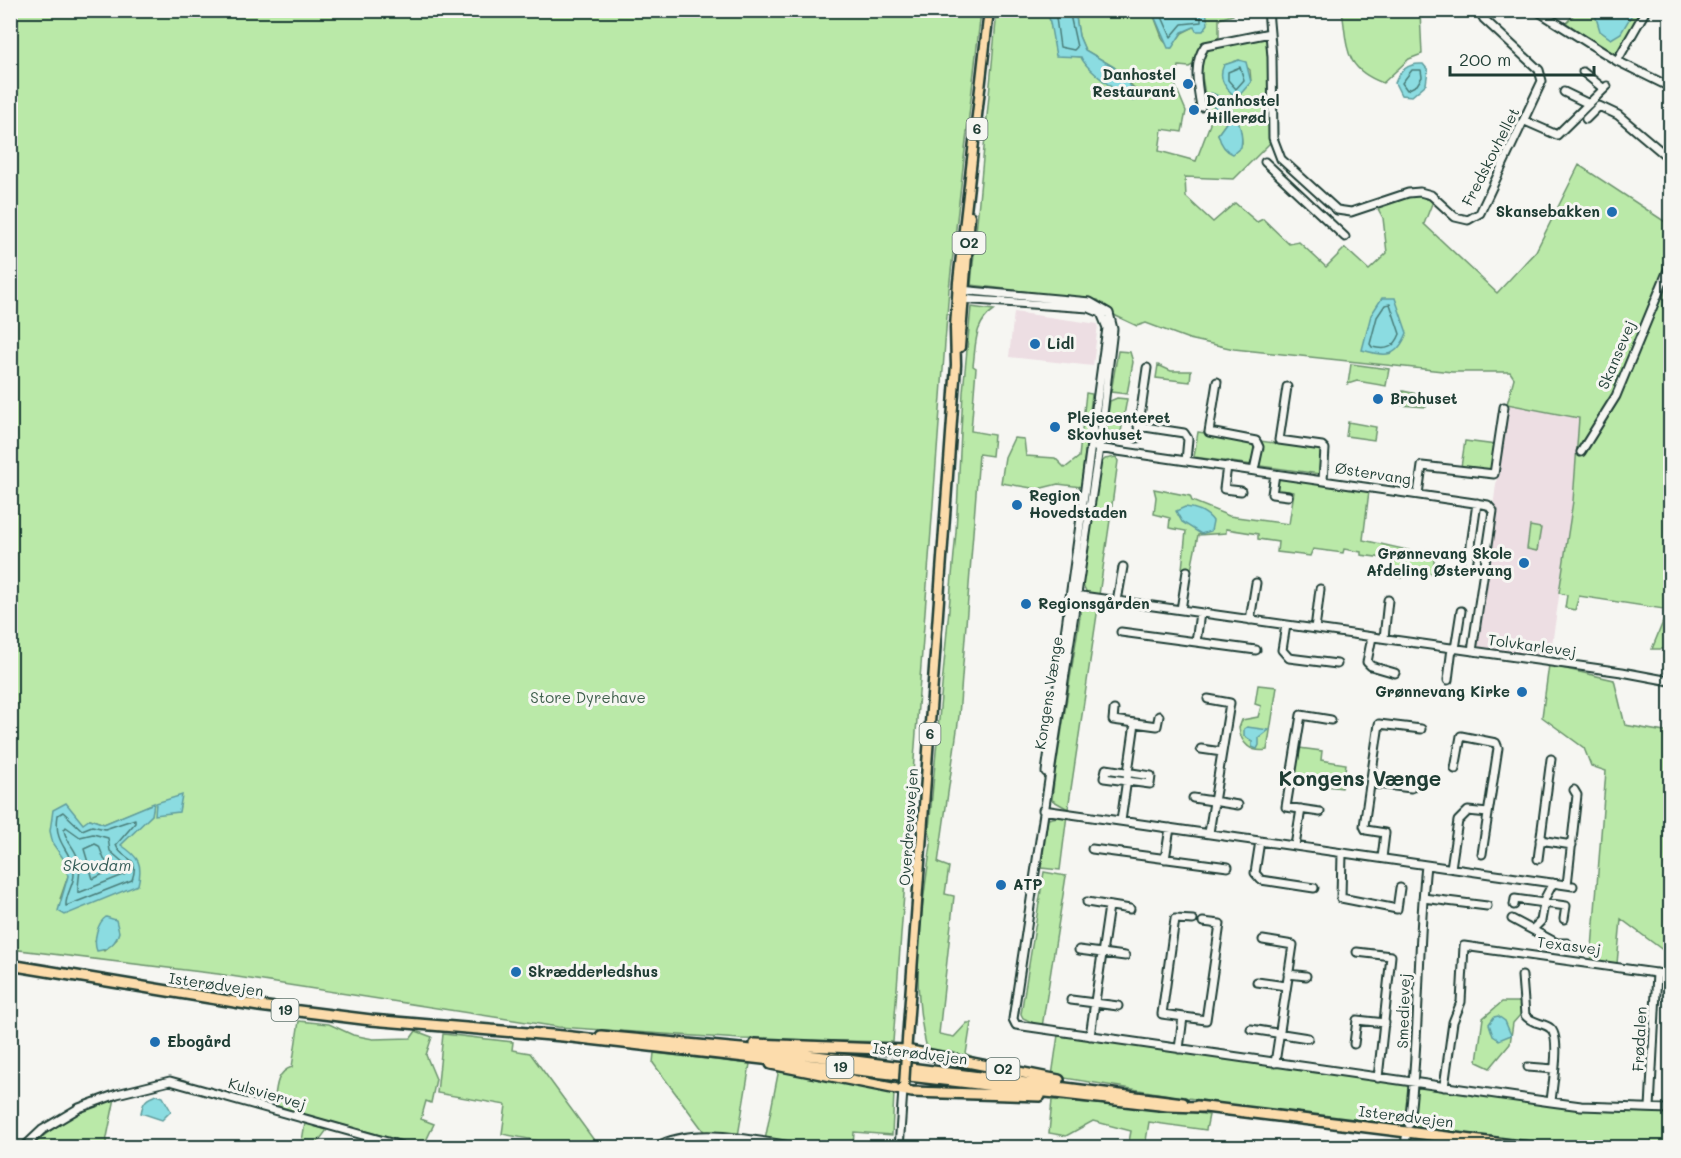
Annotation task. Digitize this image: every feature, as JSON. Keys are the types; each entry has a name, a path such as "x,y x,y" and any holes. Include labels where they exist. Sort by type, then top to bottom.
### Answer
{"highway":[{"name":"Isterødvejen","path":"10,965 258,1006 370,1020 563,1036 1096,1094"},
{"name":"Isterødvejen","path":"563,1036 616,1037 721,1046 1096,1094 1168,1106 1201,1107 1536,1148"},
{"path":"721,1046 741,1043 906,1052"},
{"name":"O2","path":"906,1052 1096,1094"},
{"path":"749,1056 762,1063 903,1088 1071,1099 1096,1094"}],"main road":[{"name":"Overdrevsvejen","path":"903,1088 961,294 990,10"}],"street":[{"name":"Fredskovhellet","path":"1268,10 1274,138 1281,159 1331,206 1347,212 1420,192 1431,195 1455,217 1468,220 1480,213 1541,86 1541,75 1484,19 1479,10"},
{"path":"1536,10 1617,61 1671,87"},
{"path":"1617,61 1646,10"},
{"path":"1201,107 1196,80 1200,54 1205,46 1270,33"},
{"path":"1525,121 1557,135 1605,88 1583,72"},
{"path":"1564,92 1589,104"},
{"path":"1586,119 1599,106 1618,115 1671,159"},
{"path":"1265,162 1346,237"},
{"path":"1285,181 1295,172"},
{"name":"Skansevej","path":"1581,452 1616,396 1671,264"},
{"name":"Kongens Vænge","path":"961,294 1089,308 1101,313 1107,328 1078,596 1043,806"},
{"path":"1137,438 1147,368"},
{"path":"1217,382 1209,432 1256,441 1259,447 1254,470"},
{"name":"Østervang","path":"1287,387 1279,440 1322,446 1325,449 1323,480"},
{"name":"Østervang","path":"1418,495 1422,466 1494,474 1504,407"},
{"path":"1138,426 1184,433 1188,439 1186,461"},
{"name":"Kongens Vænge","path":"1095,448 1070,594 1013,1019 1016,1025 1551,1102 1671,1108"},
{"name":"Østervang","path":"1095,448 1477,503"},
{"path":"1227,466 1224,489 1241,492"},
{"path":"1275,474 1272,494 1288,496"},
{"path":"1468,566 1477,503 1488,506 1493,511 1472,651"},
{"path":"1118,601 1123,567"},
{"path":"1181,610 1187,571"},
{"path":"1250,620 1256,583"},
{"path":"1315,629 1320,589"},
{"name":"Tolvkarlevej","path":"1070,594 1622,672 1671,681"},
{"path":"1384,638 1388,600"},
{"path":"1448,680 1461,611"},
{"path":"1196,642 1200,613"},
{"path":"1286,625 1282,650 1289,658 1337,664"},
{"path":"1121,632 1256,650"},
{"path":"1372,637 1368,662 1371,666 1395,673"},
{"path":"1208,699 1230,703 1209,833"},
{"path":"1114,710 1113,720 1135,723 1158,726 1159,716"},
{"path":"1320,812 1286,807 1301,715 1331,720"},
{"path":"1120,821 1135,723"},
{"path":"1382,858 1385,833 1366,830 1364,826 1379,724 1421,729"},
{"path":"1455,770 1461,736 1496,743 1498,748 1482,854"},
{"path":"1201,749 1222,752"},
{"path":"1538,859 1551,759"},
{"path":"1106,769 1128,772 1151,776 1150,784 1104,778 1106,769"},
{"path":"1371,783 1411,788"},
{"path":"1043,806 1120,821 1570,885 1577,795 1574,790"},
{"path":"1193,798 1238,805"},
{"path":"1295,846 1301,809"},
{"path":"1451,868 1458,821 1468,811 1488,813"},
{"path":"1165,859 1170,828"},
{"path":"1260,840 1255,873 1257,877 1272,882 1314,888"},
{"path":"1540,840 1572,845"},
{"path":"1092,849 1228,867"},
{"path":"1342,853 1341,898 1397,909 1400,888"},
{"name":"Smedievej","path":"1409,1124 1414,1083 1426,865"},
{"path":"1534,928 1541,921 1544,903 1553,883"},
{"path":"1423,898 1487,906"},
{"path":"1514,905 1515,899 1566,906 1564,919"},
{"path":"1087,902 1130,909"},
{"path":"1090,1036 1109,906"},
{"path":"1512,918 1534,928 1557,943 1567,943"},
{"path":"1193,920 1175,919 1162,1014 1206,1020 1220,924 1203,922"},
{"path":"1263,940 1293,945 1275,1063"},
{"name":"Texasvej","path":"1444,1087 1453,1022 1461,1002 1464,946 1671,975"},
{"path":"1079,950 1125,956"},
{"path":"1357,952 1390,956 1378,1078"},
{"name":"Frødalen","path":"1650,1108 1657,973"},
{"path":"1288,974 1306,976"},
{"path":"1522,976 1525,1015 1532,1022 1549,1027 1556,1038 1551,1102"},
{"path":"1257,982 1286,986"},
{"path":"1071,1000 1118,1006"},
{"path":"1179,1049 1183,1017"},
{"path":"1354,1044 1357,1020 1385,1023"},
{"path":"1251,1029 1308,1038"},
{"path":"1528,1067 1554,1069"},
{"name":"Kulsviervej","path":"23,1148 61,1118 117,1095 154,1084 183,1083 409,1148"},
{"name":"Overdrevsvejen","path":"898,1148 903,1088"},
{"path":"710,1136 712,1148"},
{"path":"654,1148 680,1137 710,1136 804,1148"},
{"path":"1405,1148 1406,1138"}],"shaded area":[{"path":"1014,312 1098,324 1093,366 1009,357"},
{"name":"Grønnevang Skole Afdeling Østervang","path":"1507,404 1579,418 1573,501 1549,665 1473,654"}],"green space":[{"name":"Store Dyrehave","path":"10,11 981,11 949,289 893,1042 740,1039 558,1027 218,974 11,949","holes":["153,804 152,815 60,899 68,876 65,861 90,819 104,824","99,928 117,939 104,951 95,941"]},
{"path":"997,11 1054,11 1050,22 1051,28 1068,55 1081,57 1092,70 1112,83 1136,90 1114,67 1085,50 1079,36 1075,11 1152,11 1163,40 1171,48 1182,33 1194,27 1207,14 1206,11 1233,11 1233,15 1219,19 1219,37 1200,48 1196,63 1189,67 1179,66 1175,85 1186,111 1182,132 1162,129 1159,151 1196,161 1210,124 1201,71 1203,57 1212,46 1267,30 1271,142 1234,179 1185,177 1186,197 1213,222 1235,203 1257,222 1263,219 1289,244 1299,242 1326,267 1345,248 1369,270 1387,253 1383,218 1377,207 1417,195 1433,201 1424,224 1497,293 1536,251 1579,165 1670,225 1670,257 1667,263 1663,309 1670,278 1670,610 1579,596 1575,610 1565,608 1567,595 1559,593 1573,501 1579,418 1507,404 1514,378 1510,372 1452,372 1234,349 1189,339 1146,323 1137,326 1116,316 1098,300 971,285","holes":["1239,60 1250,70 1251,82 1236,97 1225,83 1223,70 1224,65","1209,100 1241,132 1242,143 1236,150 1224,146 1218,134 1226,123"]},
{"path":"1342,11 1420,12 1422,54 1409,59 1383,83 1370,77 1361,71 1350,55"},
{"path":"1577,11 1644,11 1615,55 1566,23"},
{"path":"971,307 994,310 987,315 979,328 976,342 971,431 994,435 992,456 979,454 959,716 938,863 949,867 945,894 954,896 939,1034 954,1037 967,1023 971,1023 966,1054 978,1059 928,1052 922,1027 918,975 921,923 931,845 929,829 956,532 963,392"},
{"path":"1118,351 1130,352 1133,362 1127,394 1111,392"},
{"path":"1351,364 1389,369 1386,386 1357,381 1348,384"},
{"path":"1158,365 1171,371 1191,371 1190,382 1156,378"},
{"path":"1403,391 1427,396 1426,407 1401,405"},
{"path":"1086,393 1092,394 1081,487 1058,484 1038,489 1001,483 1005,457 1014,438 1024,439 1026,456 1055,458 1065,468 1079,457"},
{"path":"1117,398 1127,399 1119,443 1106,428 1110,401"},
{"path":"1348,422 1376,427 1374,440 1346,436"},
{"path":"1198,432 1323,450 1320,474 1194,457"},
{"path":"1465,441 1496,445 1493,471 1461,467"},
{"path":"1116,457 1118,461 1111,512 1107,515 1094,512 1100,464 1105,459"},
{"path":"1277,478 1369,491 1363,540 1434,556 1434,574 1403,569 1402,578 1390,576 1391,559 1361,555 1361,552 1344,549 1343,553 1313,549 1310,556 1277,552 1278,542 1258,539 1258,534 1226,529 1226,533 1198,535 1191,570 1182,569 1186,531 1169,528 1170,518 1154,514 1156,497 1154,489 1190,496 1192,501 1229,516 1289,524 1294,492 1276,489"},
{"path":"1092,517 1110,520 1099,595 1087,593 1082,583"},
{"path":"1530,526 1541,528 1537,551 1527,549"},
{"path":"1099,601 1068,809 1052,800 1055,773 1082,604"},
{"path":"1670,616 1670,649 1652,649 1665,617"},
{"path":"1549,665 1614,680 1625,725 1670,733 1670,973 1666,972 1668,958 1663,957 1664,951 1621,919 1617,964 1591,961 1606,771 1591,766 1584,748 1542,717"},
{"path":"1258,685 1277,687 1267,750 1261,751 1252,749 1245,743 1239,728 1242,720 1258,717 1261,706 1255,704"},
{"path":"1299,748 1322,751 1321,760 1346,764 1342,788 1327,786 1327,781 1294,777"},
{"path":"1067,815 1060,870 1041,868 1048,819"},
{"path":"1044,872 1066,876 1042,1027 1023,1018 1021,1014"},
{"path":"1502,1002 1520,1002 1521,1014 1513,1023 1510,1044 1490,1068 1477,1062 1483,1018"},
{"path":"299,1021 329,1024 353,1035 373,1039 411,1038 416,1031 432,1037 426,1055 436,1079 431,1103 426,1101 421,1119 434,1124 423,1147 274,1106 279,1078 286,1069 292,1067"},
{"path":"443,1034 513,1042 512,1050 530,1053 599,1147 540,1147 540,1141 502,1134 506,1105 437,1093"},
{"path":"1058,1035 1598,1111 1670,1113 1670,1147 1580,1147 1250,1108 1052,1076"},
{"path":"654,1053 750,1064 738,1136 705,1133 653,1063"},
{"path":"779,1069 894,1093 892,1135 854,1132 853,1147 765,1140"},
{"path":"115,1098 105,1147 30,1148 70,1118"},
{"path":"1052,1100 1209,1115 1206,1130 1149,1122 1145,1147 1128,1147 1131,1131 1093,1121 1066,1136 1049,1133"},
{"path":"305,1123 327,1130 314,1147 306,1147 302,1141"}],"water":[{"path":"1054,10 1075,11 1079,36 1085,50 1114,67 1140,97 1133,101 1120,93 1096,75 1081,57 1056,56 1049,17"},
{"path":"1634,10 1621,33 1611,39 1600,31 1594,11"},
{"path":"1152,11 1206,11 1208,24 1203,31 1196,31 1194,27 1182,32 1172,48 1168,48"},
{"path":"1239,60 1246,62 1251,82 1237,98 1226,87 1222,79 1222,70 1224,65"},
{"path":"1423,64 1428,70 1426,84 1412,96 1401,95 1395,83 1402,71 1409,66"},
{"path":"1211,93 1225,101 1239,123 1241,147 1233,154 1225,148 1219,137 1218,134 1226,123 1209,100"},
{"path":"1382,298 1395,298 1407,333 1399,347 1390,354 1362,350 1371,315"},
{"path":"1185,507 1204,512 1213,521 1211,531 1201,534 1182,522 1176,511"},
{"path":"1247,727 1269,730 1259,738 1257,749 1252,747 1252,741 1244,736 1244,729"},
{"path":"182,795 179,812 155,815 156,803"},
{"name":"Skovdam","path":"66,803 83,824 90,819 104,824 154,803 152,815 121,845 136,857 140,866 138,885 65,915 58,911 68,876 65,861 53,844 50,831 53,810"},
{"path":"106,917 116,920 119,932 111,945 97,951 95,942 97,932 100,923"},
{"path":"1498,1016 1505,1021 1511,1035 1499,1040 1493,1036 1489,1024 1494,1017"},
{"path":"157,1095 163,1097 171,1111 162,1120 141,1113 146,1101"}],"place":[{"name":"Danhostel Restaurant","path":"1188,84"},
{"name":"Danhostel Hillerød","path":"1194,110"},
{"name":"Skansebakken","path":"1612,212"},
{"name":"Lidl","path":"1035,344"},
{"name":"Brohuset","path":"1378,399"},
{"name":"Plejecenteret Skovhuset","path":"1055,427"},
{"name":"Region Hovedstaden","path":"1017,505"},
{"name":"Grønnevang Skole Afdeling Østervang","path":"1524,563"},
{"name":"Regionsgården","path":"1026,604"},
{"name":"Grønnevang Kirke","path":"1522,692"},
{"name":"ATP","path":"1001,885"},
{"name":"Skrædderledshus","path":"516,972"},
{"name":"Ebogård","path":"155,1042"}],"district":[{"name":"Kongens Vænge","path":"1360,779"}]}
